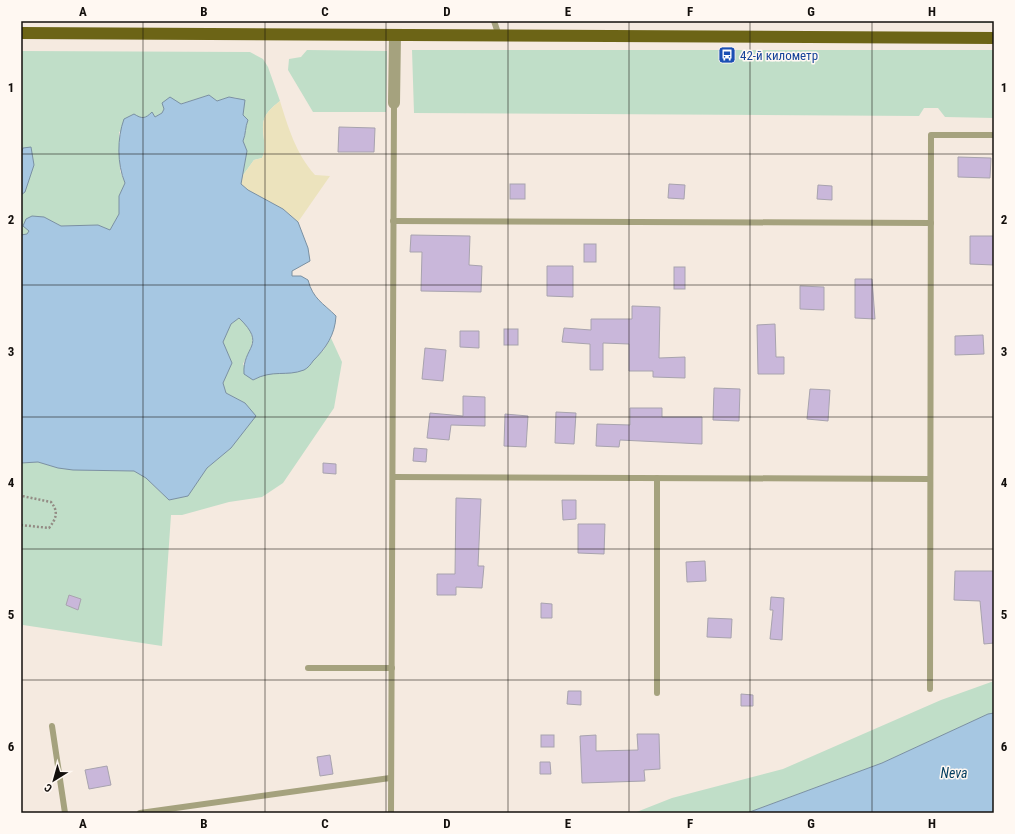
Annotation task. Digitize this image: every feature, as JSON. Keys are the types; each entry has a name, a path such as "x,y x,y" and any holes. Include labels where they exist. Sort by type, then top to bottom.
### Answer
{"main road":[{"path":"21,33 994,38"}],"street":[{"path":"394,103 395,35"}],"lane":[{"path":"494,21 499,36"},
{"path":"391,813 394,103"},
{"path":"930,689 931,135 994,135"},
{"path":"393,221 931,223"},
{"path":"392,477 930,479"},
{"path":"657,478 657,693"},
{"path":"308,668 392,668"},
{"path":"52,726 65,813"},
{"path":"140,813 390,778"}],"path":[{"path":"21,525 49,528 56,519 56,508 51,502 22,496"}],"green space":[{"path":"528,21 750,21 531,23"},
{"path":"789,21 994,21 994,23"},
{"path":"307,50 387,51 386,112 313,112 288,70 289,59 301,57"},
{"path":"412,50 994,50 994,118 945,117 938,108 924,108 919,116 414,113"},
{"path":"21,51 250,52 263,59 268,67 280,101 269,111 264,120 264,153 262,158 254,160 241,178 247,151 243,141 248,120 243,115 238,98 229,97 217,101 209,95 164,109 162,113 155,117 142,118 119,132 120,171 125,183 119,196 119,214 110,230 98,225 61,226 44,217 27,234 21,235 21,195 25,192 23,148 21,154"},
{"path":"239,318 252,335 252,345 243,364 253,380 264,374 274,373 323,351 331,338 342,362 334,408 283,483 262,497 229,502 182,515 171,515 162,646 23,625 21,632 21,463 38,462 58,468 99,471 134,471 146,478 169,500 188,496 207,468 231,448 245,403 226,393 223,383 232,363 223,342 231,324"},
{"path":"994,681 994,713 988,714 882,763 747,813 634,813 672,798 783,769 941,700"}],"sand":[{"path":"280,101 293,140 308,167 315,175 330,176 298,222 283,209 248,190 241,184 241,178 254,160 262,158 264,153 264,120 269,111"}],"water":[{"path":"209,95 217,101 229,97 245,100 243,115 248,120 243,141 247,151 241,184 248,190 283,209 298,222 308,248 310,261 292,271 292,276 301,276 308,280 316,296 336,316 334,329 329,341 322,351 304,370 291,373 267,375 253,380 244,374 246,357 252,346 252,335 239,318 231,324 223,342 232,363 223,383 226,393 245,403 256,416 231,448 207,468 188,496 169,500 146,478 134,471 73,470 58,468 38,462 21,463 21,235 27,234 29,231 23,226 26,219 32,216 44,217 61,226 98,225 110,230 119,214 119,196 125,183 120,168 119,159 120,134 124,119 134,114 139,117 145,117 152,112 155,117 162,113 164,109 162,103 170,97 181,104"},
{"path":"31,147 34,165 25,192 21,195 21,154 23,148"},
{"name":"Neva","path":"994,713 994,813 747,813 882,763 988,714"}],"building":[{"path":"339,127 375,128 374,152 338,152"},
{"path":"958,157 991,158 990,178 958,177"},
{"path":"510,184 525,184 525,199 510,199"},
{"path":"669,184 685,185 684,199 668,198"},
{"path":"818,185 832,186 832,200 817,199"},
{"path":"411,235 470,236 469,265 482,266 481,292 421,291 422,252 410,252"},
{"path":"970,236 994,236 994,265 970,264"},
{"path":"584,244 596,244 596,262 584,262"},
{"path":"547,266 573,266 573,297 547,296"},
{"path":"674,267 685,267 685,289 674,289"},
{"path":"855,279 872,279 875,319 855,318"},
{"path":"800,286 824,287 824,310 800,309"},
{"path":"632,306 660,307 659,358 685,357 685,378 653,377 653,371 629,371 629,344 603,343 603,370 590,370 590,344 562,342 564,328 591,330 591,319 632,319"},
{"path":"775,324 776,357 784,357 784,374 758,374 757,325"},
{"path":"504,329 518,329 518,345 504,345"},
{"path":"460,331 479,331 479,348 460,347"},
{"path":"983,335 984,354 955,355 955,336"},
{"path":"425,348 446,350 443,381 422,379"},
{"path":"714,388 740,389 739,421 713,420"},
{"path":"810,389 830,390 828,421 807,419"},
{"path":"463,396 485,397 485,426 451,425 449,440 427,438 430,413 463,416"},
{"path":"630,408 662,408 662,417 702,417 702,444 620,440 619,447 596,446 597,424 630,425"},
{"path":"556,412 576,413 574,444 555,443"},
{"path":"505,414 528,416 526,447 504,446"},
{"path":"414,448 427,449 426,462 413,461"},
{"path":"323,463 336,464 336,474 323,473"},
{"path":"456,498 481,499 478,566 484,566 482,588 456,587 456,595 437,595 437,574 455,574"},
{"path":"562,500 576,500 576,519 563,520"},
{"path":"578,524 605,524 604,554 578,553"},
{"path":"705,561 706,581 687,582 686,562"},
{"path":"955,571 994,571 994,643 984,644 980,601 954,600"},
{"path":"69,595 81,599 78,610 66,605"},
{"path":"771,597 784,598 782,640 770,639 773,610 770,610"},
{"path":"541,603 552,604 552,618 541,618"},
{"path":"708,618 732,619 731,638 707,637"},
{"path":"568,691 581,691 581,705 567,704"},
{"path":"741,694 753,695 753,706 741,706"},
{"path":"637,734 659,734 660,769 644,770 645,781 582,783 580,736 596,735 596,751 638,750"},
{"path":"541,735 554,735 554,747 541,747"},
{"path":"330,755 333,774 320,776 317,757"},
{"path":"540,762 550,762 551,774 540,774"},
{"path":"107,766 111,785 89,789 85,770"}],"place":[{"name":"42-й километр","path":"727,55"}]}
